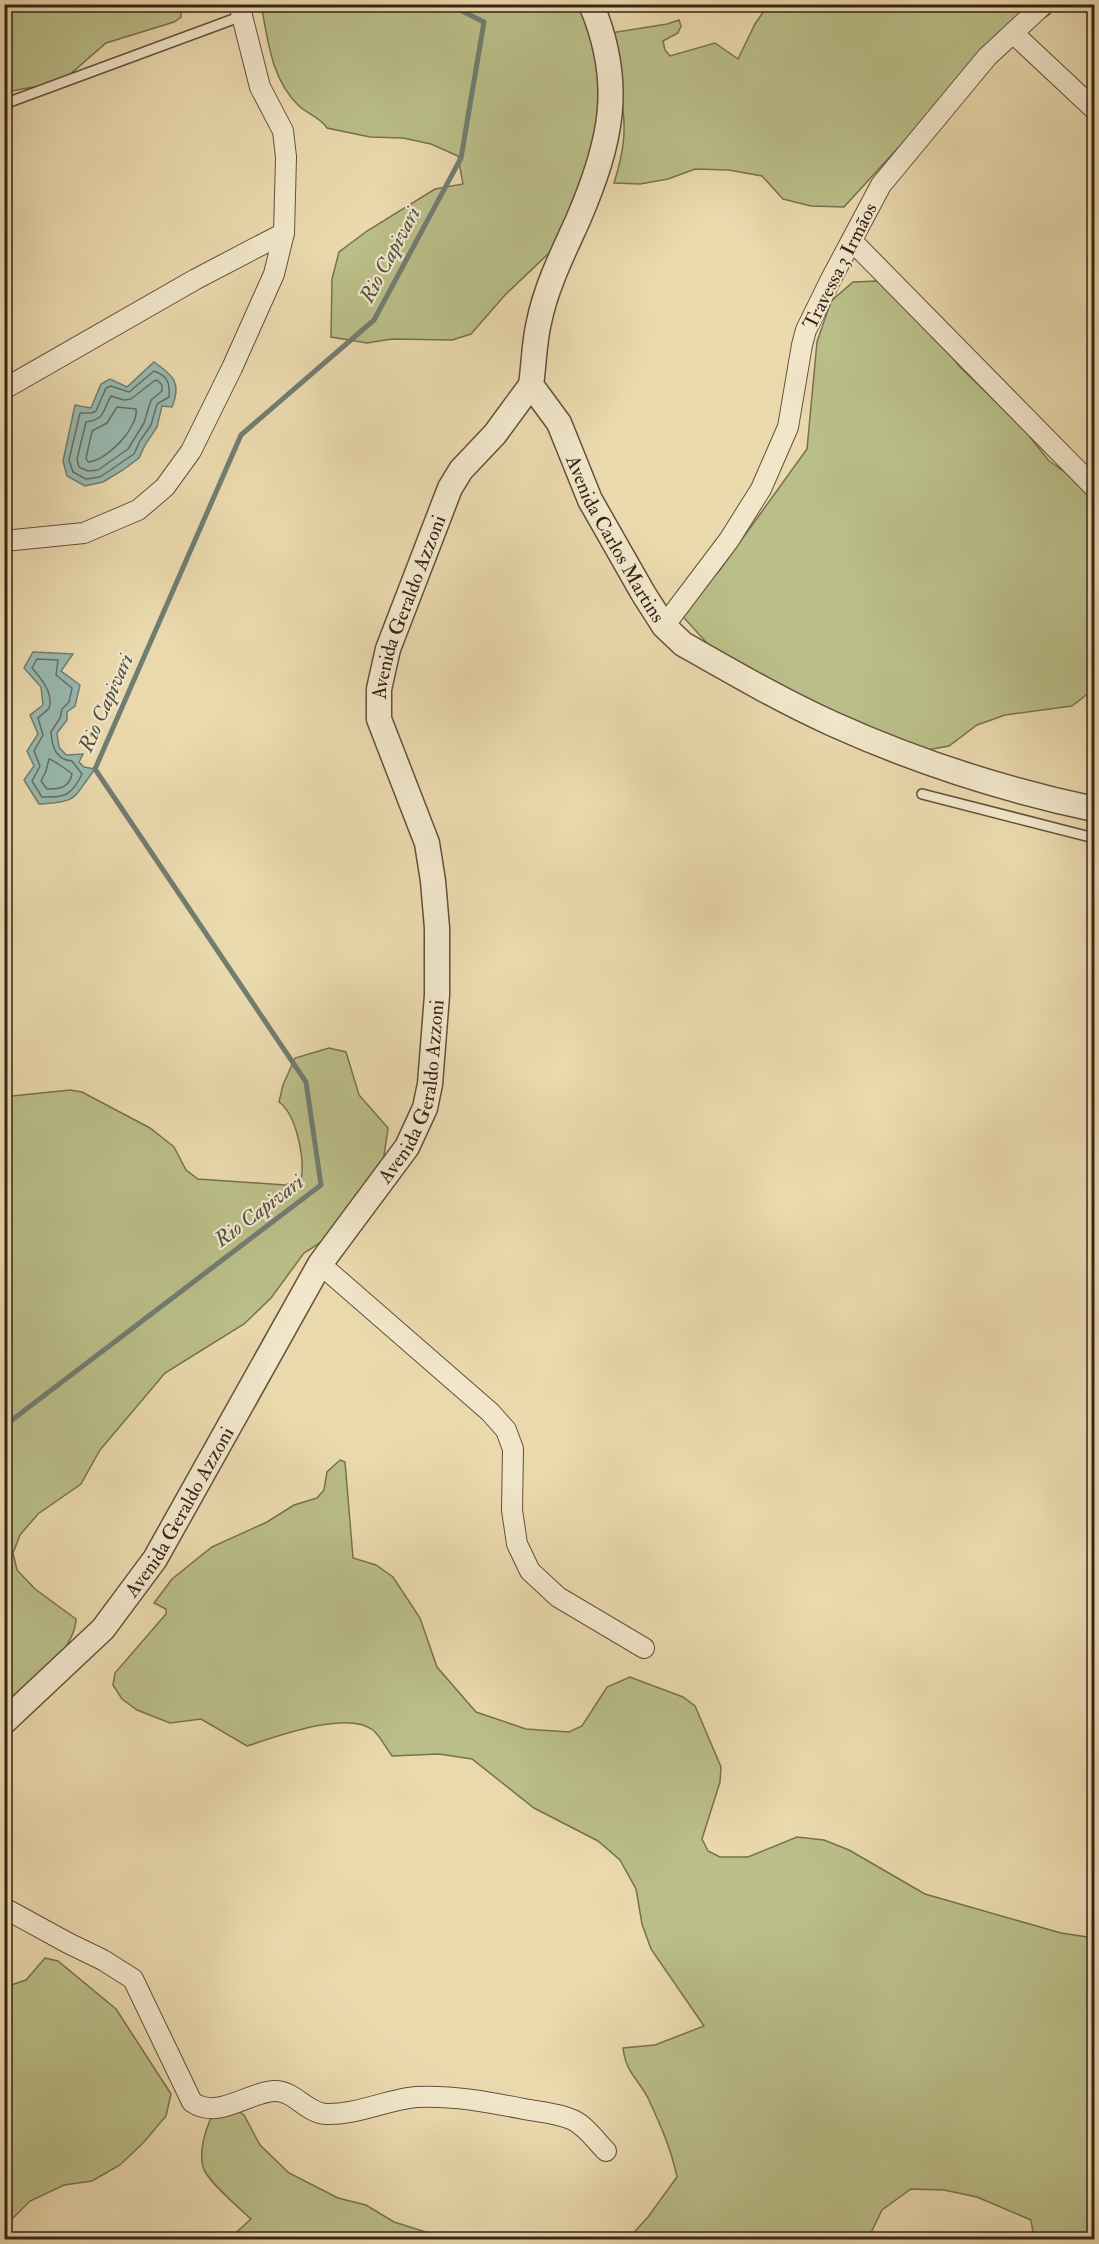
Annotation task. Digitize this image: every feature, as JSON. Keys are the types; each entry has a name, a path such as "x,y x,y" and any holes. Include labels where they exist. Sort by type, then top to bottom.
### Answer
{"street":[{"path":"531,385 538,322 560,258 579,218 604,149 611,114 609,58 591,4"},
{"name":"Travessa 3 Irmãos","path":"664,626 729,540 761,489 788,427 806,330 881,185 987,57 1044,4"},
{"path":"4,542 84,533 138,510 165,487 190,451 232,368 274,274 284,233 286,157 283,131 260,87 241,10"},
{"path":"1013,33 1095,109"},
{"path":"4,389 196,279 284,233"},
{"path":"852,241 1095,487"},
{"name":"Avenida Carlos Martins","path":"531,385 559,423 590,500 643,593 664,626 683,644 832,723 885,746 972,777 1042,798 1095,809"},
{"name":"Avenida Geraldo Azzoni","path":"4,1722 103,1629 155,1559 320,1264 407,1147 425,1108 430,1084 437,995 433,881 427,843 379,719 379,689 388,649 450,488 461,470 495,434 531,385"},
{"path":"320,1264 490,1412 506,1430 513,1449 512,1510 518,1544 530,1571 558,1597 644,1648"},
{"path":"4,1908 68,1944 103,1960 133,1979 186,2091 192,2102 201,2109 213,2110 271,2091 283,2091 315,2112 322,2114 343,2113 414,2097 470,2099 555,2114 574,2121 606,2151"}],"lane":[{"path":"4,104 241,10"},
{"path":"922,794 1095,838"}],"green space":[{"path":"1049,4 1050,14 1015,35 918,126 844,207 811,206 783,199 762,176 729,170 695,169 668,179 640,184 614,183 624,137 624,115 620,90 587,217 505,295 471,334 452,340 392,339 367,343 331,337 332,279 339,252 367,231 435,189 463,184 458,156 431,144 403,138 370,137 327,128 298,105 282,83 272,58 261,5 585,5 611,33 679,20 681,26 678,33 663,41 665,50 670,56 715,43 738,59 755,24 768,5"},
{"path":"4,5 175,5 181,9 181,17 174,22 106,43 61,82 6,92 4,89"},
{"path":"878,281 911,304 959,366 1022,427 1049,461 1094,492 1094,689 1072,706 1005,715 977,725 949,746 921,751 883,750 715,652 676,609 691,600 719,571 807,449 817,342 831,301 853,282"},
{"path":"329,1048 346,1052 359,1095 388,1128 383,1162 340,1230 304,1253 271,1298 244,1324 165,1373 100,1450 81,1484 38,1514 20,1535 13,1553 17,1570 35,1589 76,1619 74,1631 59,1656 5,1710 5,1095 70,1090 82,1092 150,1128 174,1147 186,1170 198,1179 285,1185 301,1180 302,1161 295,1127 291,1117 279,1102 283,1085 295,1058"},
{"path":"340,1460 345,1462 353,1558 376,1565 393,1577 420,1618 437,1667 476,1712 526,1729 569,1732 582,1726 607,1687 630,1677 683,1697 695,1706 721,1767 720,1782 702,1839 708,1851 720,1857 748,1857 797,1837 824,1840 849,1850 925,1894 1061,1933 1094,1938 1094,2239 1034,2239 1031,2220 977,2197 944,2190 911,2189 882,2210 868,2239 628,2239 648,2217 677,2177 661,2127 648,2098 629,2069 623,2048 655,2045 704,2026 651,1949 642,1924 636,1889 620,1860 598,1841 534,1808 472,1759 439,1754 392,1756 373,1730 361,1725 346,1723 311,1727 247,1746 201,1719 170,1723 137,1710 122,1699 113,1685 115,1673 166,1614 166,1609 154,1603 172,1579 212,1547 267,1522 294,1505 317,1498 324,1490 327,1472"},
{"path":"45,1958 58,1961 116,2009 171,2094 166,2116 120,2165 92,2181 64,2185 30,2201 5,2226 5,1987 26,1980"},
{"path":"223,2101 244,2115 260,2145 289,2173 338,2198 366,2205 394,2222 448,2239 229,2239 251,2219 210,2179 203,2167 202,2159 203,2141 209,2122"}],"water":[{"path":"154,362 174,380 175,399 172,407 162,406 157,427 139,458 103,482 85,486 67,476 63,461 75,405 91,408 101,384 110,379 127,387"},
{"path":"33,652 73,654 61,671 80,685 75,706 67,712 67,720 57,733 59,747 66,755 83,754 79,762 84,767 95,769 78,793 61,802 39,804 24,780 34,766 27,751 38,734 30,715 43,705 41,687 24,668"}],"waterway":[{"name":"Rio Capivari","path":"4,1426 321,1185 306,1082 95,769 241,435 374,320 461,158 484,22 448,4"}]}
